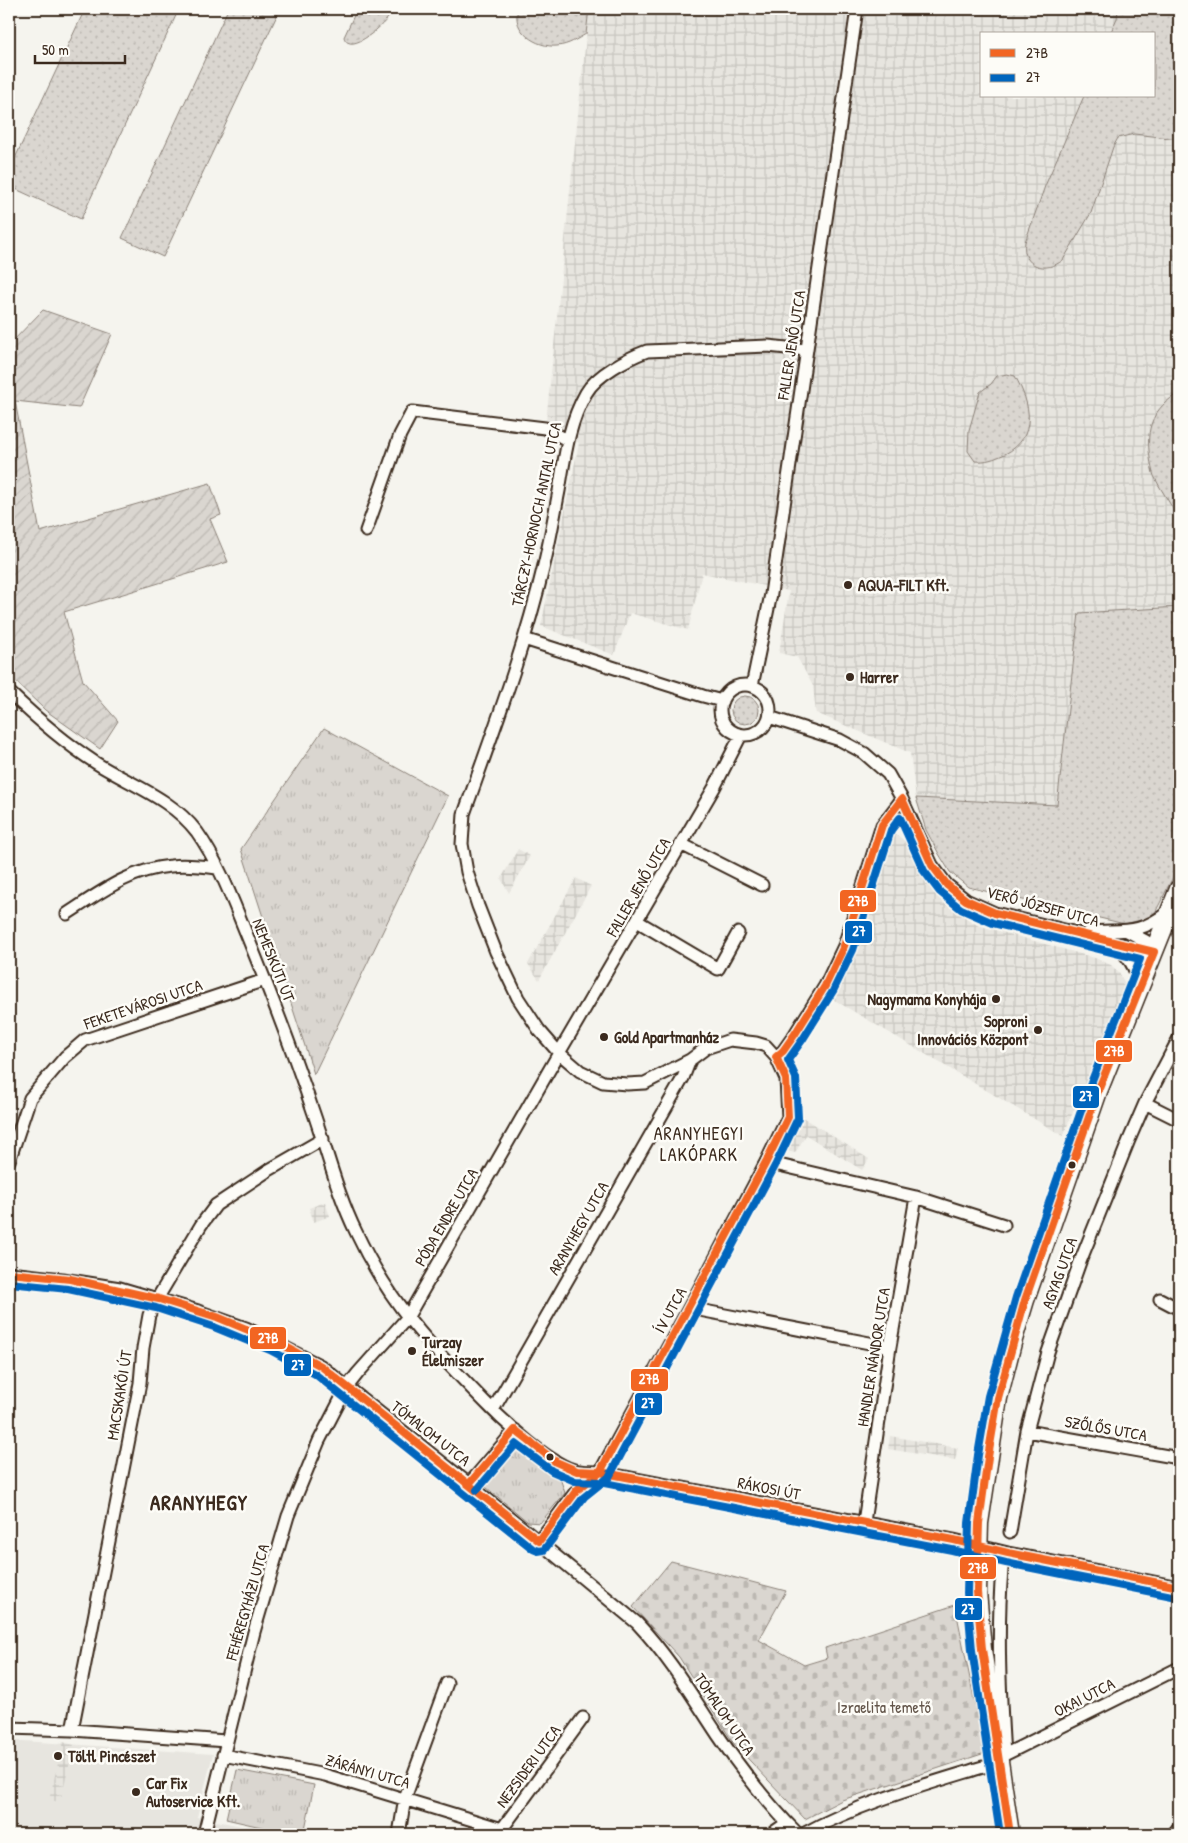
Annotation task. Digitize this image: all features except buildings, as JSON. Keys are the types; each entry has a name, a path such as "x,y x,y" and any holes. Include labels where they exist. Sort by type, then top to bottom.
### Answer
{"main road":[{"path":"1010,1834 982,1649 977,1592 979,1523 998,1398 1025,1300 1098,1091 1179,889"}],"street":[{"name":"FALLER JENŐ UTCA","path":"752,686 770,600 857,9"},
{"name":"TÁRCZY-HORNOCH ANTAL UTCA","path":"776,1057 766,1046 730,1040 706,1048 690,1060 645,1083 603,1082 580,1072 559,1053 539,1030 518,998 496,952 478,906 467,872 462,844 464,814 524,639 544,565 567,440 575,414 586,391 601,376 634,355 647,351 768,346 806,350"},
{"path":"366,531 400,435 412,412 545,428 567,440"},
{"path":"524,639 722,701"},
{"path":"745,685 752,686 765,694 770,709 769,717 762,729 755,733 741,735 728,728 720,708 722,701 731,689 745,685"},
{"name":"NEMESKÚTI ÚT","path":"9,692 55,734 97,764 160,798 185,819 197,833 225,883 265,980 354,1229 375,1271 407,1318"},
{"name":"VERŐ JÓZSEF UTCA","path":"769,717 840,740 864,753 888,774 902,799 932,865 947,885 966,900 995,913 1154,952"},
{"name":"FALLER JENŐ UTCA","path":"559,1053 714,788 741,735"},
{"path":"776,1057 795,1034 825,986 844,946 882,825 902,799"},
{"path":"681,844 762,885"},
{"path":"67,914 108,887 145,871 172,865 217,868"},
{"path":"1077,932 1127,931 1149,925 1170,911"},
{"path":"637,921 718,969 738,934"},
{"path":"1127,931 1146,941 1154,952"},
{"path":"1077,932 1114,946 1123,952 1134,967 1140,985"},
{"name":"FEKETEVÁROSI UTCA","path":"9,1161 30,1098 65,1057 85,1040 265,980"},
{"name":"AGYAG UTCA","path":"1010,1532 1027,1431 1048,1352 1094,1227 1145,1103 1179,1038"},
{"name":"PÓDA ENDRE UTCA","path":"347,1388 407,1318 559,1053"},
{"name":"ÍV UTCA","path":"600,1472 689,1308 788,1117 786,1079 776,1057"},
{"name":"ARANYHEGY UTCA","path":"493,1410 683,1078 690,1060"},
{"path":"1145,1103 1179,1120"},
{"name":"MACSKAKŐI ÚT","path":"72,1730 140,1383 143,1348 149,1315 201,1225 216,1205 269,1170 323,1139"},
{"path":"766,1162 916,1197 1004,1225"},
{"name":"HANDLER NÁNDOR UTCA","path":"864,1522 890,1347 916,1197"},
{"name":"TÓMALOM UTCA","path":"9,1273 120,1288 157,1299 246,1328 321,1366 469,1484 637,1623 655,1641 674,1666 718,1736 749,1778 798,1834"},
{"path":"1160,1299 1179,1309"},
{"path":"689,1308 890,1347"},
{"name":"RÁKOSI ÚT","path":"407,1318 431,1347 515,1430 556,1462 577,1471 600,1472 864,1522 1179,1588"},
{"name":"FEHÉREGYHÁZI UTCA","path":"204,1834 254,1632 288,1516 319,1441 347,1388"},
{"path":"469,1484 515,1430"},
{"name":"SZŐLŐS UTCA","path":"1027,1431 1179,1458"},
{"path":"539,1541 578,1490 600,1472"},
{"name":"OKAI UTCA","path":"1002,1569 999,1607 999,1681 1004,1755 1179,1668"},
{"path":"399,1834 405,1798 447,1683"},
{"name":"NEZSIDERI UTCA","path":"502,1832 583,1718"},
{"path":"9,1728 72,1730 226,1741"},
{"name":"ZÁRÁNYI UTCA","path":"223,1755 325,1775 405,1798 502,1832"},
{"path":"803,1834 833,1818 889,1796 983,1766"},
{"path":"770,1834 787,1823"},
{"path":"1176,1834 1179,1830"}],"shaded area":[{"path":"589,9 1179,9 1179,607 1079,614 1057,805 916,798 910,753 816,713 813,686 797,657 779,653 789,591 702,573 688,630 630,613 614,655 541,626 579,443 546,422"},
{"path":"897,835 906,842 932,891 946,905 977,925 1095,958 1111,965 1120,974 1125,984 1120,999 1063,1136 831,998 886,839"},
{"path":"518,849 530,856 509,893 501,879"},
{"path":"576,878 591,886 539,980 528,964"},
{"path":"801,1116 869,1159 862,1170 806,1135 795,1153 783,1150"},
{"path":"325,1202 330,1216 314,1222 309,1208"},
{"path":"890,1436 958,1448 955,1460 888,1449"},
{"path":"9,1740 213,1754 197,1817 280,1834 9,1834"},
{"path":"63,1742 74,1745 60,1802 49,1800"}],"green space":[{"path":"85,9 179,9 81,219 9,186 9,171"},
{"path":"228,9 280,9 163,257 122,238"},
{"path":"357,9 394,9 385,21 370,35 354,43 348,42 344,37"},
{"path":"518,9 589,9 586,34 573,42 557,46 541,44 522,31 518,24"},
{"path":"1118,9 1179,9 1179,139 1134,134 1118,138 1113,147 1091,213 1063,260 1049,267 1036,266 1027,257 1025,242 1045,186 1083,98 1156,98 1156,32 1111,32 1117,18"},
{"path":"43,310 112,334 79,408 15,401 40,532 210,483 221,515 210,519 228,562 64,612 83,681 118,721 100,749 45,710 9,675 9,345"},
{"path":"1007,374 1015,376 1025,398 1028,409 1027,429 1023,439 1016,447 1005,454 990,460 975,461 968,451 969,430 980,392 991,384 997,376"},
{"path":"1179,393 1179,520 1154,476 1151,465 1149,437 1150,428 1157,412"},
{"path":"1179,607 1179,865 1156,911 1148,918 1125,924 968,887 950,872 939,854 926,830 916,798 1057,805 1079,613"},
{"path":"745,696 755,700 759,710 755,720 745,724 735,720 731,710 735,700"},
{"path":"324,728 448,796 314,1074 241,849"},
{"path":"517,1440 559,1475 565,1493 540,1523 528,1522 481,1483"},
{"name":"Izraelita temető","path":"671,1561 786,1591 759,1640 804,1665 827,1658 825,1648 955,1605 985,1753 842,1800 805,1819 734,1744 679,1657 633,1607"},
{"path":"237,1770 314,1785 304,1834 292,1834 226,1819"}],"transit line":[{"name":"27B","path":"9,1273 70,1279 159,1299 217,1317 275,1341 321,1366 539,1541 577,1490 600,1472 766,1162 788,1117 786,1079 776,1057 783,1051 795,1034 825,986 844,946 882,825 902,799 932,865 947,885 966,900 995,913 1154,952 1098,1091 1025,1300 998,1398 988,1457 979,1523 977,1592 982,1649 1010,1834"},
{"name":"27","path":"9,1283 68,1289 156,1308 214,1327 270,1350 315,1374 533,1549 538,1551 544,1550 584,1497 609,1477 775,1166 798,1118 796,1078 788,1060 833,991 853,950 891,830 900,818 924,871 940,892 961,909 993,923 1140,959 1089,1088 1016,1297 988,1396 978,1455 969,1523 967,1593 972,1650 1000,1834"},
{"name":"27B","path":"469,1484 515,1430 556,1462 577,1471 600,1472 954,1540 1008,1553 1179,1587"},
{"name":"27","path":"477,1490 516,1444 552,1471 575,1481 599,1482 952,1550 1006,1563 1177,1597"}],"place":[{"name":"AQUA-FILT Kft.","path":"848,585"},
{"name":"Harrer","path":"850,677"},
{"name":"Nagymama Konyhája","path":"996,999"},
{"name":"Soproni Innovációs Központ","path":"1038,1030"},
{"name":"Gold Apartmanház","path":"604,1037"},
{"name":"Turzay Élelmiszer","path":"412,1351"},
{"name":"Töltl Pincészet","path":"58,1756"},
{"name":"Car Fix Autoservice Kft.","path":"136,1792"}],"district":[{"name":"ARANYHEGYI LAKÓPARK","path":"699,1143"},
{"name":"ARANYHEGY","path":"199,1502"}]}
